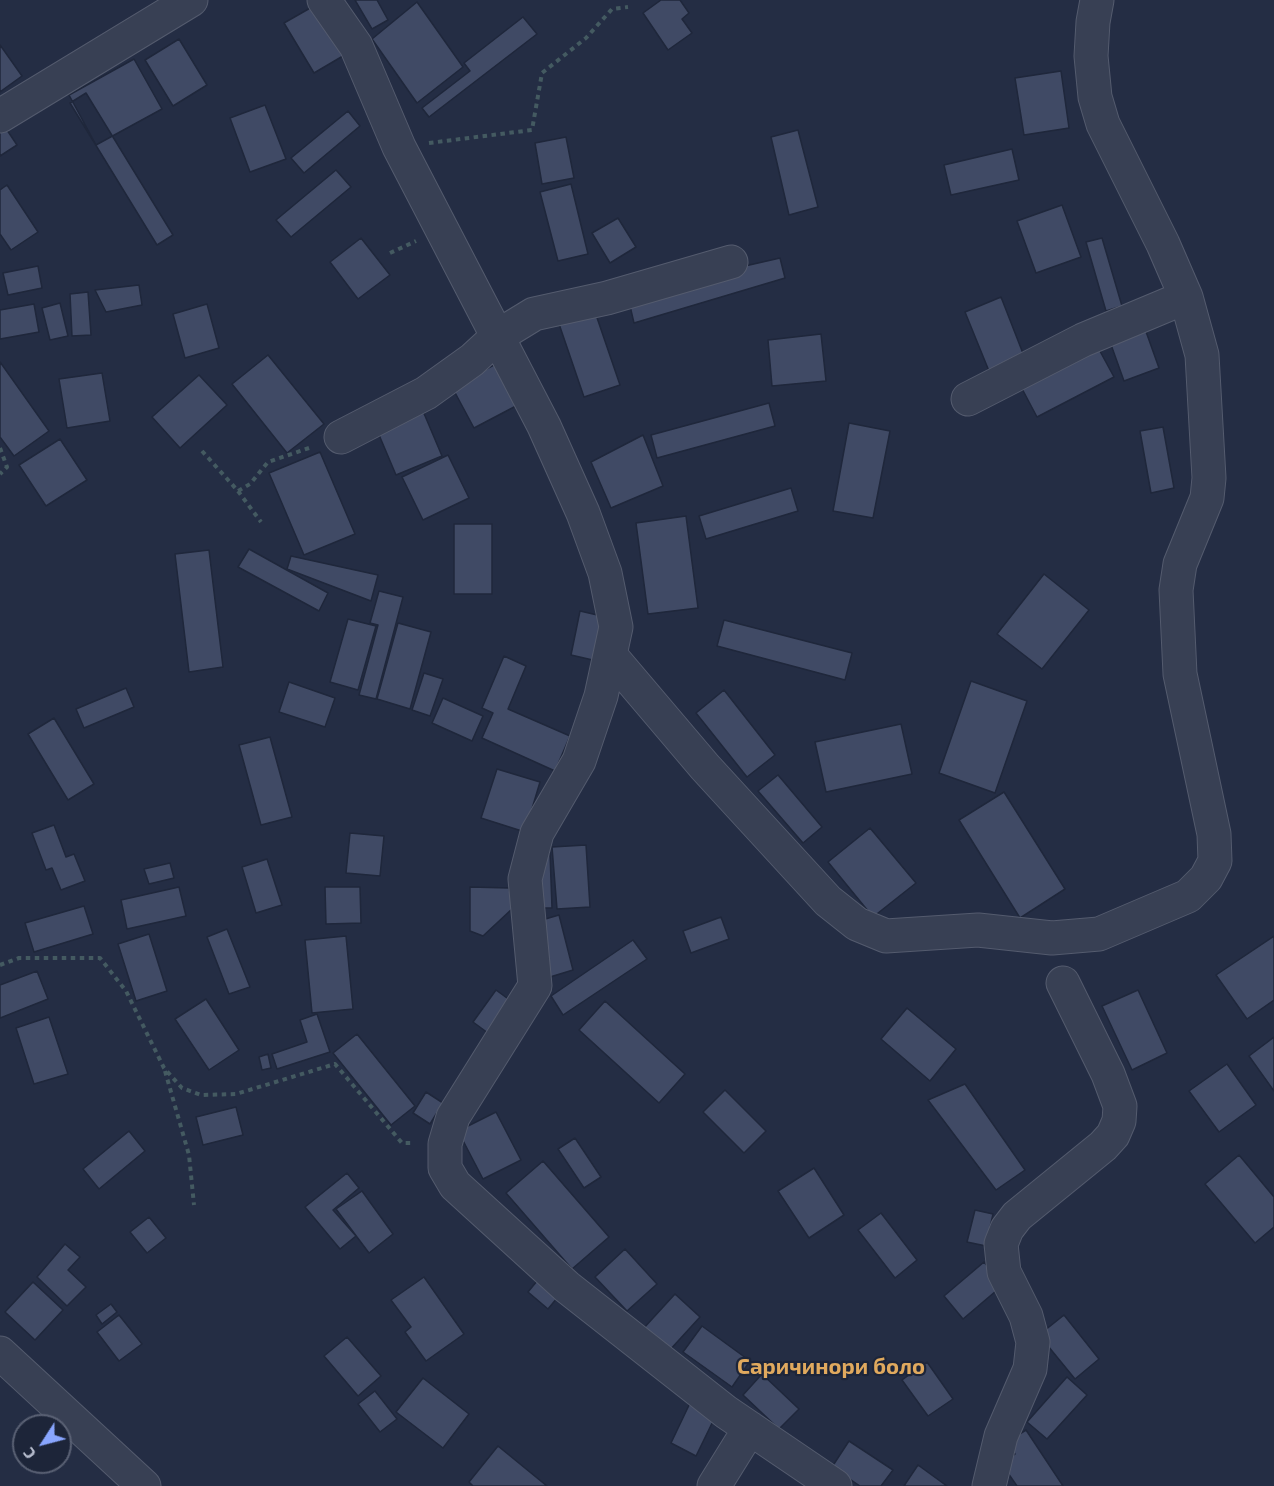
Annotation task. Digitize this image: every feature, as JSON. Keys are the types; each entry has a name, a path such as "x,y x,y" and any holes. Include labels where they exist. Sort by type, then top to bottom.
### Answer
{"street":[{"path":"0,116 191,0"},
{"path":"324,0 356,46 399,147 498,336 578,502 605,573 616,627 601,696 579,761 537,834 525,879 535,986 453,1117 445,1144 445,1168 455,1185 567,1287 750,1428 835,1486"},
{"path":"610,655 728,792 828,901 857,924 886,936 978,930 1052,938 1099,934 1188,896 1206,878 1215,861 1214,834 1180,674 1176,602 1180,564 1207,498 1209,478 1202,355 1186,297 1163,244 1103,124 1095,97 1091,56 1097,0"},
{"path":"342,438 426,393 472,360 498,336 534,314 607,298 731,262"},
{"path":"968,399 1083,340 1186,297"},
{"path":"993,1483 1001,1436 1030,1369 1033,1342 1026,1316 1004,1272 1001,1244 1007,1228 1017,1216 1102,1146 1113,1135 1119,1121 1120,1106 1108,1074 1063,983"},
{"path":"0,1353 144,1486"},
{"path":"714,1486 750,1428"}],"path":[{"path":"399,147 532,130 542,73 586,38 612,9 628,7"},
{"path":"238,491 250,484 268,462 342,438"},
{"path":"0,448 7,467 0,474"},
{"path":"202,451 238,491 261,522"},
{"path":"0,965 19,958 100,958 126,991 164,1068 189,1155 194,1205"},
{"path":"164,1068 182,1088 201,1095 236,1094 335,1064 402,1143 445,1144"}],"building":[{"path":"355,0 377,0 388,20 372,29"},
{"path":"661,0 680,0 689,13 682,19 692,33 668,50 643,13"},
{"path":"417,2 463,67 417,103 372,39"},
{"path":"319,3 348,53 314,73 284,23"},
{"path":"523,17 537,34 429,117 422,108 470,71 464,63"},
{"path":"179,39 207,85 173,106 145,60"},
{"path":"0,45 22,76 0,92"},
{"path":"134,59 162,109 96,145 69,95"},
{"path":"1061,71 1069,128 1024,135 1015,78"},
{"path":"86,93 173,235 157,245 70,103"},
{"path":"265,105 286,159 250,172 230,118"},
{"path":"348,111 360,126 304,173 291,158"},
{"path":"0,122 17,145 0,156"},
{"path":"798,130 818,207 789,215 771,137"},
{"path":"566,137 574,178 542,184 535,143"},
{"path":"1012,149 1019,180 951,195 944,165"},
{"path":"336,170 351,187 291,237 276,220"},
{"path":"571,184 588,254 558,261 540,192"},
{"path":"7,185 38,232 11,250 0,234 0,190"},
{"path":"1062,205 1081,257 1036,273 1017,221"},
{"path":"618,218 636,247 610,263 592,233"},
{"path":"361,238 390,275 358,299 330,262"},
{"path":"1102,238 1122,306 1106,311 1086,242"},
{"path":"780,258 785,278 634,323 627,293"},
{"path":"38,266 42,288 8,295 3,273"},
{"path":"139,285 142,305 106,312 95,290"},
{"path":"88,292 91,335 72,336 70,294"},
{"path":"1001,297 1024,356 989,371 965,312"},
{"path":"60,303 68,336 50,340 42,308"},
{"path":"34,304 39,332 0,339 0,310"},
{"path":"207,304 219,348 185,358 173,314"},
{"path":"593,306 620,385 584,397 557,318"},
{"path":"1144,326 1159,368 1124,381 1109,339"},
{"path":"821,334 826,381 772,386 768,340"},
{"path":"1095,342 1114,377 1037,417 1019,383"},
{"path":"268,355 324,424 287,453 232,384"},
{"path":"513,355 535,396 474,428 452,387"},
{"path":"0,362 49,431 14,456 0,437"},
{"path":"102,373 110,421 67,428 59,379"},
{"path":"199,375 227,405 180,448 152,417"},
{"path":"769,403 775,426 657,458 651,435"},
{"path":"420,404 442,456 396,475 374,423"},
{"path":"849,423 890,431 873,518 833,511"},
{"path":"1163,427 1174,488 1151,493 1140,431"},
{"path":"643,435 663,486 611,508 591,462"},
{"path":"60,439 87,480 46,506 19,465"},
{"path":"320,452 355,534 304,555 269,473"},
{"path":"448,455 469,498 423,520 402,477"},
{"path":"791,488 798,511 706,539 699,516"},
{"path":"686,516 698,608 648,614 636,523"},
{"path":"454,524 492,524 492,594 454,594"},
{"path":"249,549 328,593 319,611 238,567"},
{"path":"209,550 223,667 189,672 175,554"},
{"path":"291,556 378,575 371,601 287,569"},
{"path":"1044,574 1089,610 1042,669 997,634"},
{"path":"379,591 403,597 376,699 359,695 378,625 370,623"},
{"path":"580,611 606,617 597,661 571,655"},
{"path":"348,619 376,626 358,690 330,682"},
{"path":"724,620 852,653 845,680 717,646"},
{"path":"398,623 431,632 410,709 377,699"},
{"path":"504,656 526,666 508,709 570,736 555,771 482,738 493,713 482,708"},
{"path":"424,673 443,679 430,716 412,710"},
{"path":"971,681 1027,701 995,793 939,773"},
{"path":"289,682 335,698 325,727 279,712"},
{"path":"126,688 134,707 84,728 76,709"},
{"path":"724,690 775,755 747,777 696,713"},
{"path":"443,698 483,716 472,741 432,723"},
{"path":"54,718 94,784 68,800 28,734"},
{"path":"901,724 912,774 826,792 815,742"},
{"path":"270,737 292,817 261,825 239,745"},
{"path":"497,769 540,782 525,832 481,818"},
{"path":"778,775 822,827 803,843 758,791"},
{"path":"1004,792 1065,889 1020,918 959,820"},
{"path":"54,825 66,857 74,854 85,881 61,890 52,868 46,870 32,833"},
{"path":"870,828 916,883 873,917 828,862"},
{"path":"350,833 384,836 380,876 346,873"},
{"path":"586,845 590,907 557,909 552,847"},
{"path":"550,853 552,908 539,908 537,854"},
{"path":"267,859 282,905 256,913 242,867"},
{"path":"170,863 174,878 149,884 144,869"},
{"path":"179,887 186,916 127,929 121,900"},
{"path":"325,887 360,887 361,923 326,924"},
{"path":"470,887 509,888 513,908 483,936 470,931"},
{"path":"84,906 93,934 34,952 25,923"},
{"path":"559,915 573,970 550,977 535,922"},
{"path":"721,917 729,939 691,953 683,931"},
{"path":"227,929 250,987 229,994 207,937"},
{"path":"149,934 167,991 136,1001 118,944"},
{"path":"346,936 353,1009 312,1013 305,940"},
{"path":"1274,936 1274,1000 1247,1019 1216,975"},
{"path":"633,940 647,959 563,1015 551,996"},
{"path":"37,971 48,999 0,1018 0,985"},
{"path":"496,990 511,1001 488,1033 473,1022"},
{"path":"1138,990 1167,1053 1132,1070 1102,1006"},
{"path":"206,999 239,1050 209,1070 175,1019"},
{"path":"605,1001 685,1074 659,1103 579,1030"},
{"path":"907,1008 956,1049 930,1081 881,1039"},
{"path":"317,1014 330,1052 277,1069 272,1054 307,1042 300,1020"},
{"path":"49,1017 68,1074 34,1084 16,1028"},
{"path":"357,1034 415,1106 391,1125 333,1053"},
{"path":"1274,1037 1274,1091 1249,1056"},
{"path":"268,1054 271,1068 262,1070 259,1057"},
{"path":"1227,1064 1256,1105 1219,1132 1189,1091"},
{"path":"965,1084 1025,1170 996,1190 928,1100"},
{"path":"725,1090 766,1131 744,1153 703,1112"},
{"path":"426,1092 443,1103 430,1124 413,1113"},
{"path":"236,1107 243,1135 203,1145 196,1117"},
{"path":"496,1112 521,1160 483,1179 458,1131"},
{"path":"129,1131 145,1151 99,1189 83,1169"},
{"path":"575,1138 601,1177 584,1188 558,1149"},
{"path":"1239,1155 1274,1197 1274,1227 1255,1243 1205,1184"},
{"path":"543,1161 609,1237 572,1269 506,1193"},
{"path":"814,1168 844,1215 809,1238 778,1191"},
{"path":"347,1173 359,1188 333,1210 356,1236 340,1249 305,1207"},
{"path":"362,1191 393,1234 369,1253 336,1209"},
{"path":"975,1210 993,1214 986,1246 967,1242"},
{"path":"881,1213 917,1260 895,1278 858,1230"},
{"path":"149,1217 166,1238 147,1253 130,1232"},
{"path":"65,1244 80,1257 68,1270 86,1287 67,1306 37,1277"},
{"path":"625,1249 657,1284 627,1311 595,1277"},
{"path":"984,1262 1003,1285 963,1319 944,1296"},
{"path":"542,1275 562,1292 548,1309 528,1292"},
{"path":"424,1277 464,1334 426,1361 405,1332 411,1327 391,1300"},
{"path":"33,1282 63,1310 35,1340 5,1312"},
{"path":"675,1294 700,1317 668,1352 643,1329"},
{"path":"111,1304 117,1312 102,1324 96,1315"},
{"path":"119,1315 142,1344 119,1361 97,1332"},
{"path":"1064,1315 1099,1359 1075,1379 1039,1335"},
{"path":"702,1326 750,1361 732,1387 683,1352"},
{"path":"347,1337 381,1376 358,1396 324,1356"},
{"path":"927,1362 953,1399 928,1416 902,1380"},
{"path":"762,1374 799,1409 779,1429 743,1395"},
{"path":"1067,1377 1087,1395 1047,1439 1027,1422"},
{"path":"423,1378 469,1414 443,1448 396,1412"},
{"path":"375,1391 397,1419 380,1432 358,1404"},
{"path":"691,1401 717,1413 696,1456 671,1443"},
{"path":"1026,1430 1063,1486 1017,1486 1001,1463 1015,1454 1007,1442"},
{"path":"849,1441 893,1470 881,1486 860,1486 832,1467"},
{"path":"498,1446 547,1486 473,1486 469,1482"},
{"path":"918,1465 947,1486 904,1486"}],"district":[{"name":"Саричинори боло","path":"831,1367"}]}
